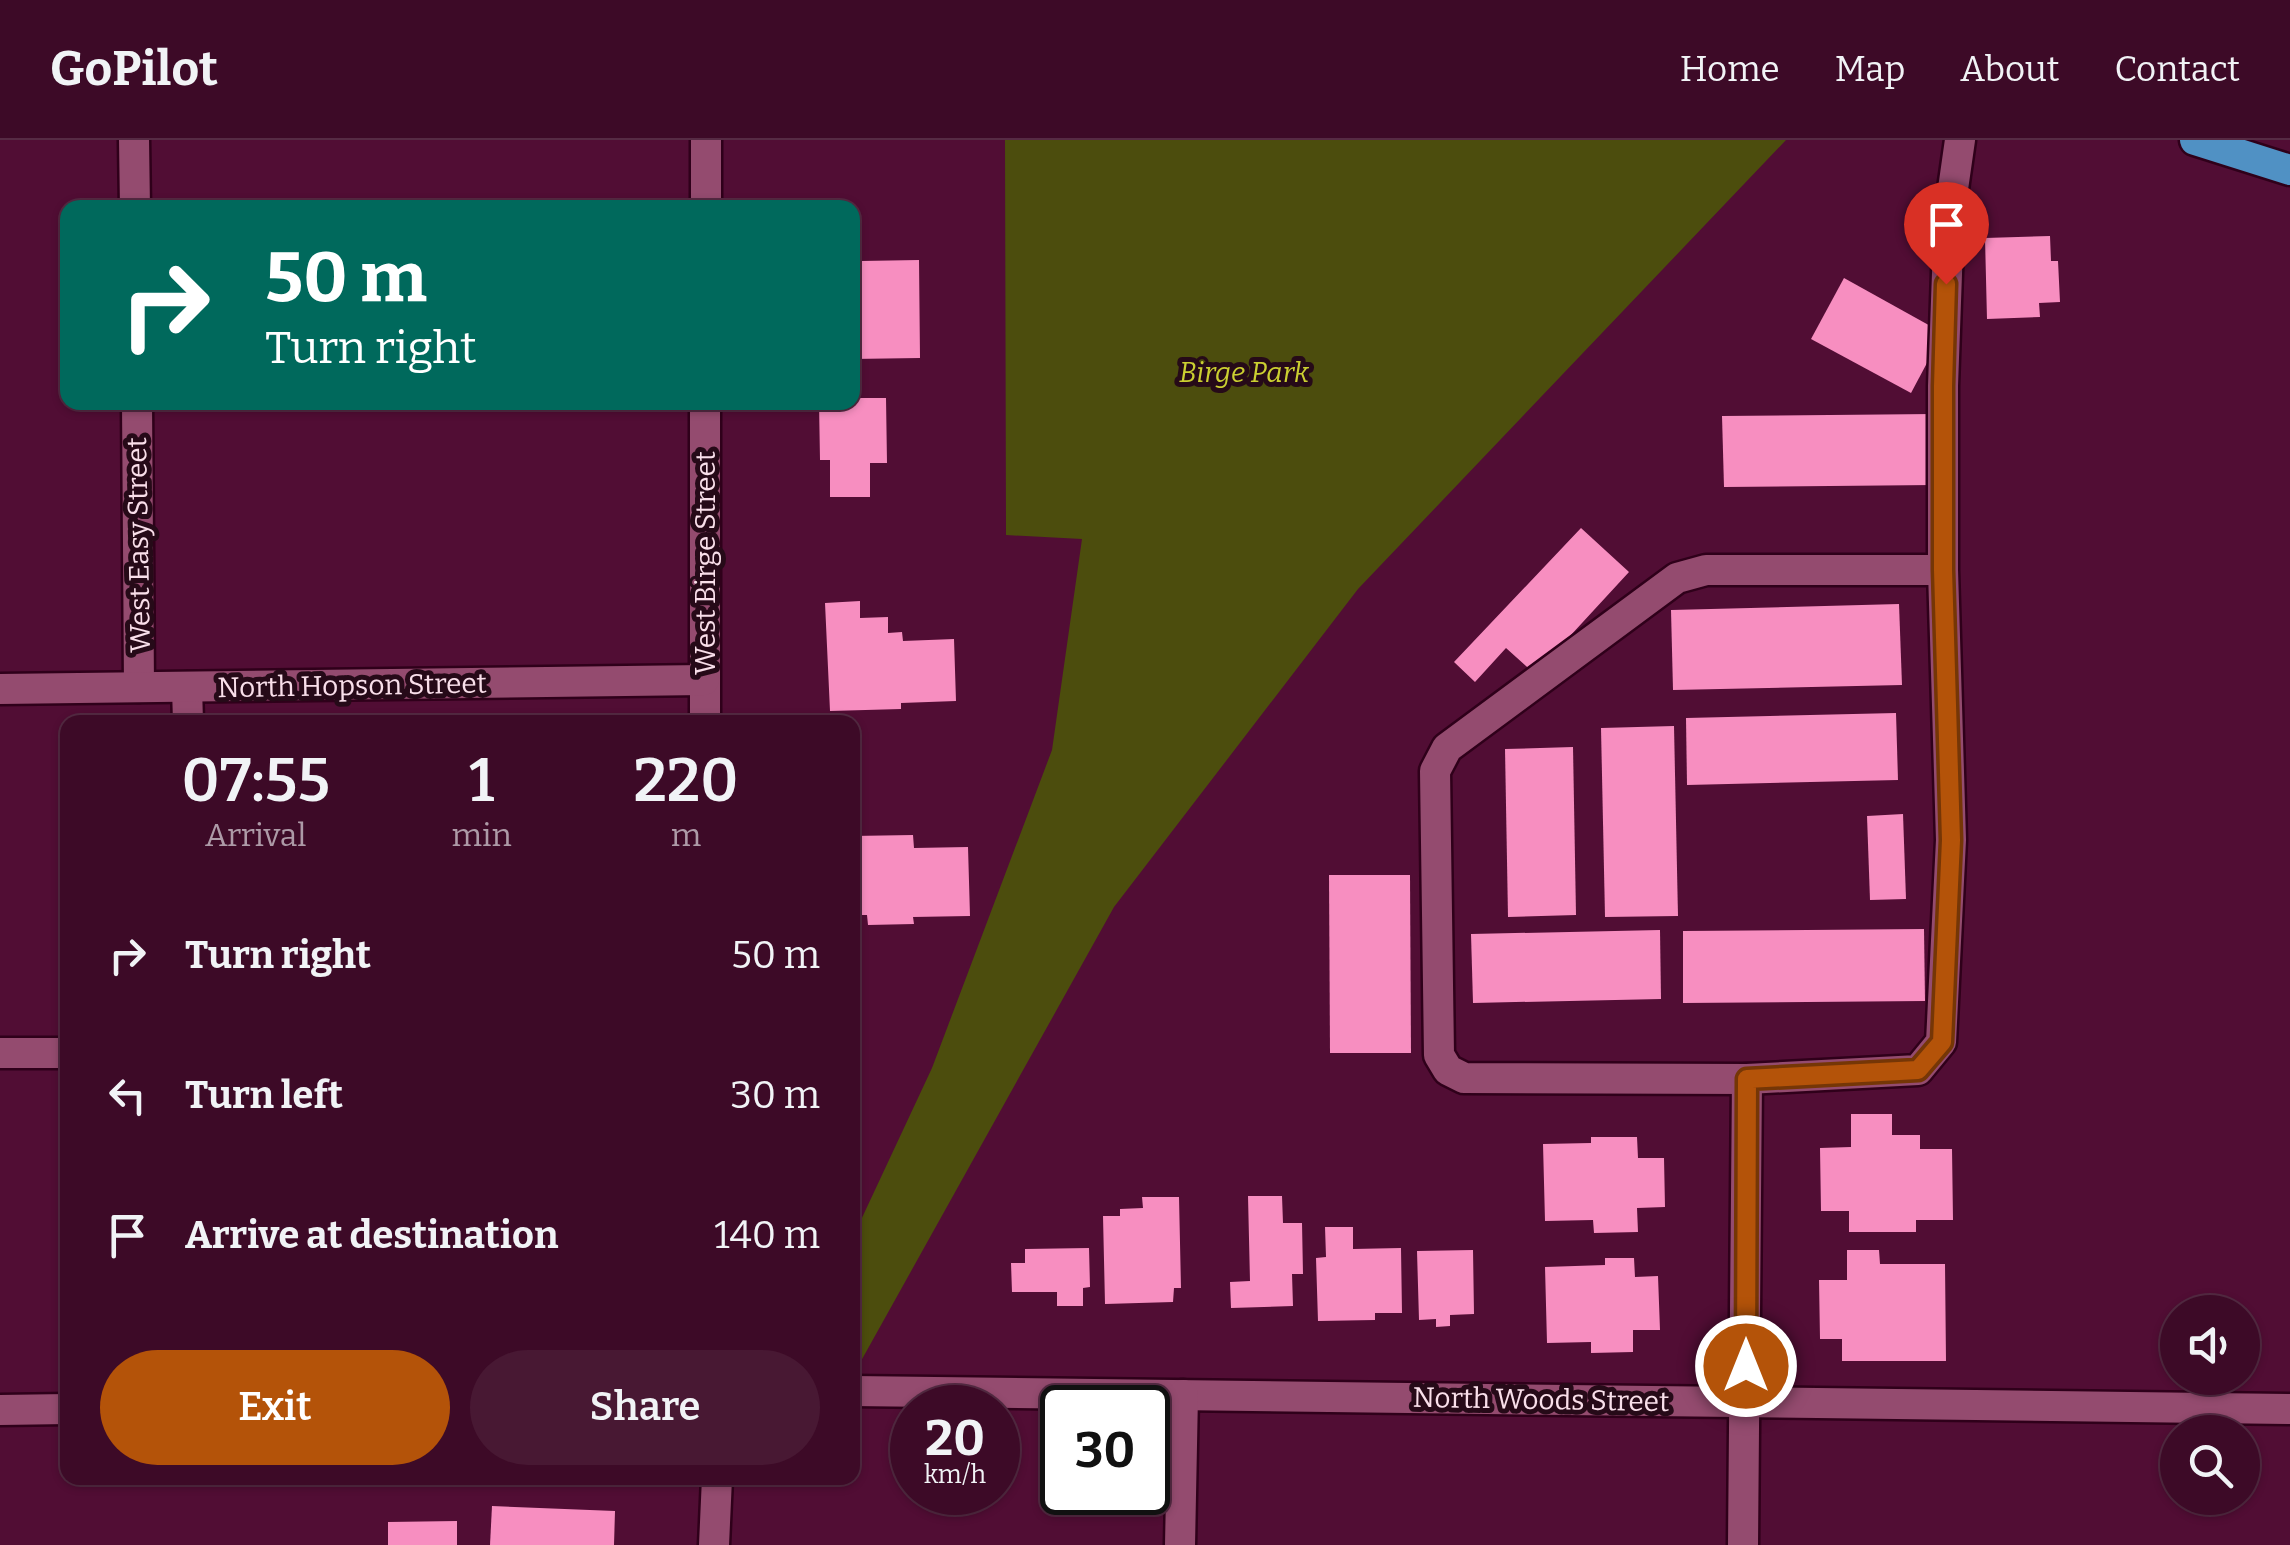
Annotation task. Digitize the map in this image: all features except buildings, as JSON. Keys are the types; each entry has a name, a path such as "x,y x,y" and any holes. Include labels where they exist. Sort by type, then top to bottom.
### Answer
{"main road":[{"path":"2195,140 2290,170"}],"street":[{"path":"134,140 135,200"},
{"path":"706,140 706,200"},
{"path":"1943,570 1706,570 1677,578 1447,748 1435,771 1439,1055 1448,1070 1464,1078 1747,1079 1918,1070 1942,1042 1951,840 1943,570 1943,386 1949,217 1960,140"},
{"name":"West Easy Street","path":"136,410 139,687"},
{"name":"West Birge Street","path":"705,410 706,715"},
{"name":"North Hopson Street","path":"0,689 704,680"},
{"path":"188,687 188,715"},
{"path":"0,1053 60,1053"},
{"path":"1742,1545 1747,1079"},
{"name":"North Woods Street","path":"860,1391 2290,1408"},
{"path":"1180,1545 1183,1395"},
{"path":"0,1410 60,1409"},
{"path":"714,1545 717,1485"}],"green space":[{"name":"Birge Park","path":"1005,140 1786,140 1358,589 1114,907 860,1363 860,1222 932,1068 1052,750 1082,539 1006,535"}],"route":[{"path":"1746,1366 1747,1079 1918,1070 1942,1042 1951,840 1943,570 1946,284"}]}
